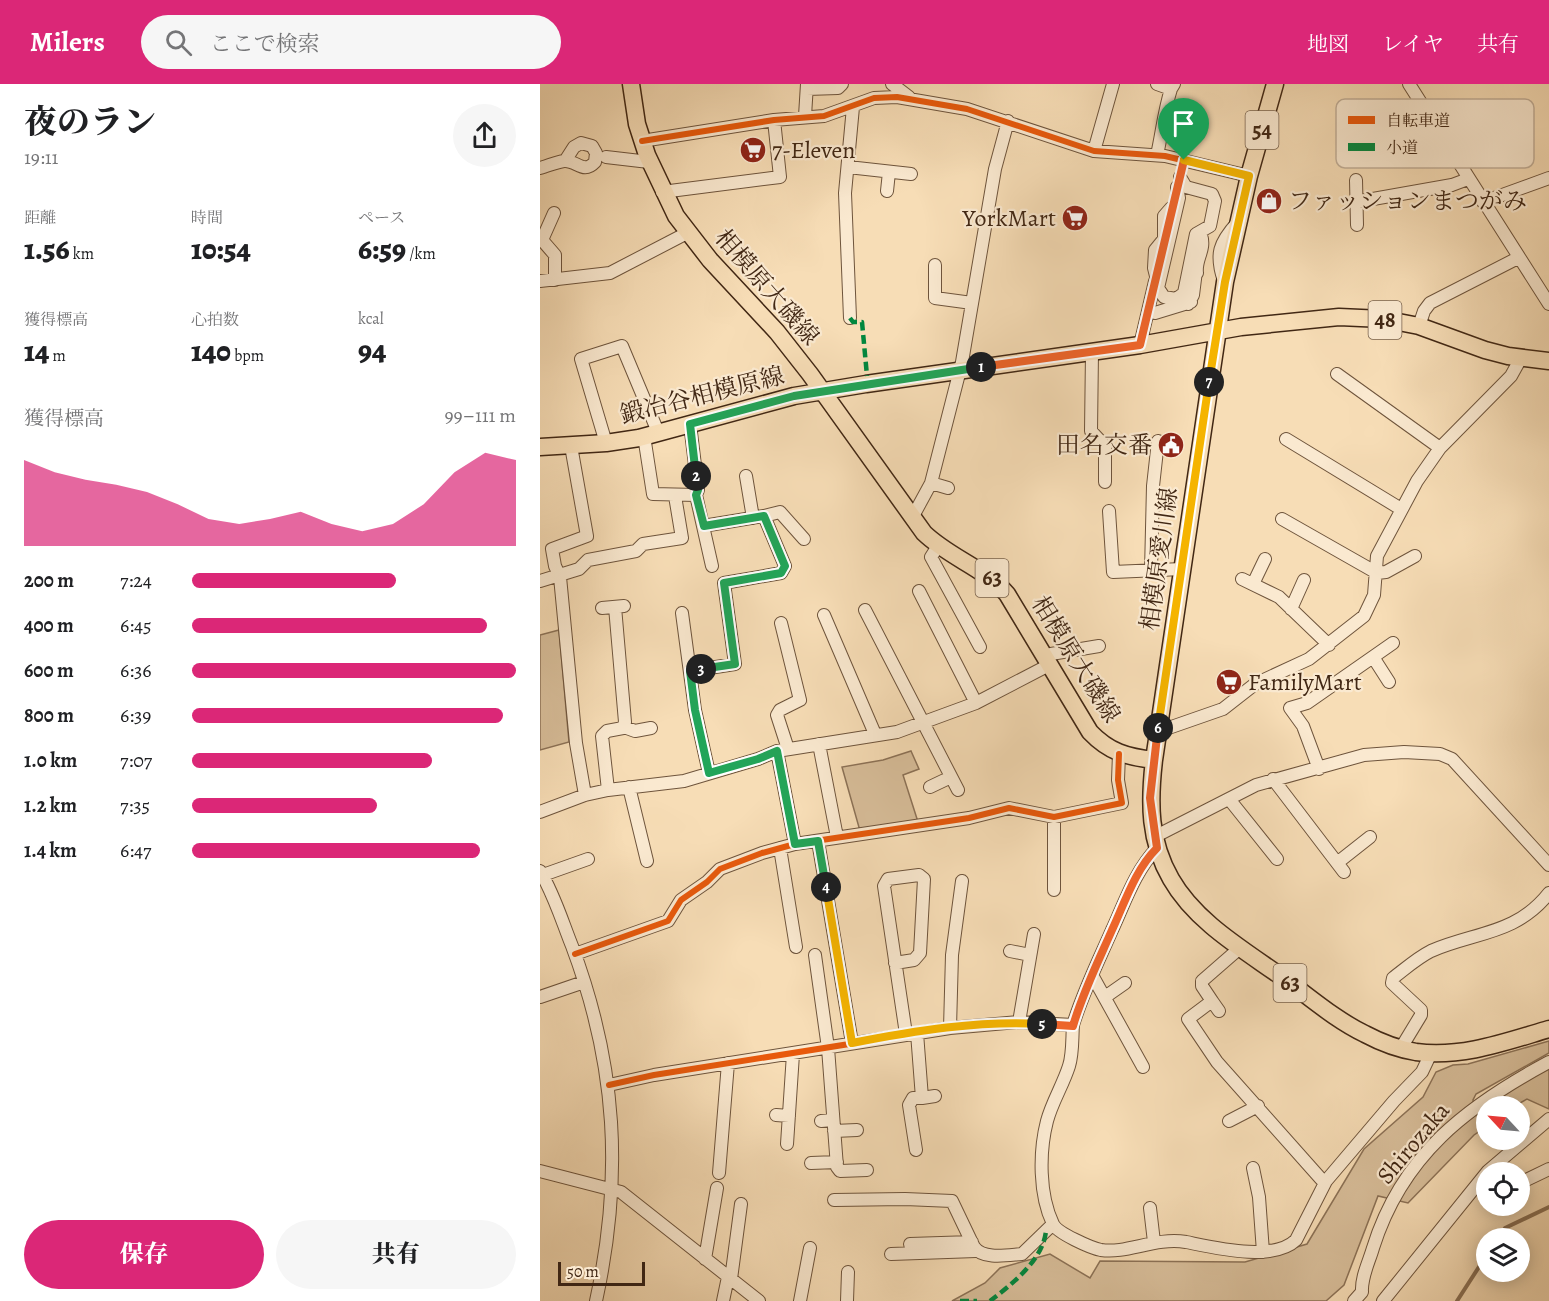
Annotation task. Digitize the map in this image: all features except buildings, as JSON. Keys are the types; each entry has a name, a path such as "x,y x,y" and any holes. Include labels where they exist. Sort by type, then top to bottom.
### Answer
{"main road":[{"name":"相模原大磯線","path":"631,84 642,141 649,162 662,192 687,232 777,332 824,391 912,518 938,546 990,576 997,583 1090,732 1104,746 1119,754 1154,760"},
{"name":"相模原愛川線","path":"1154,760 1216,332 1238,222 1275,84"},
{"name":"鍛冶谷相模原線","path":"540,447 606,443 651,434 765,403 824,391 1216,332 1339,316 1383,319 1419,326 1485,350 1549,361"},
{"name":"63","path":"1154,760 1150,811 1156,843 1171,880 1187,902 1212,926 1343,1022 1374,1039 1401,1048 1431,1053 1474,1051 1549,1029"}],"street":[{"path":"805,116 807,87 838,88 842,84"},
{"path":"892,84 909,98"},
{"path":"1094,151 1113,84"},
{"path":"1157,84 1173,86 1162,120 1163,129 1157,155"},
{"path":"1409,84 1418,99"},
{"path":"642,141 774,120 824,116 874,98 909,98 967,109 1094,151 1157,155 1249,176"},
{"path":"850,318 845,238 853,107"},
{"path":"662,192 780,177 774,120"},
{"path":"912,518 931,483 960,370 979,275 995,170 1008,121"},
{"path":"606,157 649,162"},
{"path":"1184,160 1181,192 1157,282 1164,297 1176,299 1184,293 1196,234 1202,232"},
{"path":"540,168 565,161"},
{"path":"848,167 910,174"},
{"path":"1461,168 1549,304"},
{"path":"887,191 889,172"},
{"path":"1483,202 1549,178"},
{"path":"1356,202 1441,188 1468,179"},
{"path":"1356,180 1357,225"},
{"path":"1152,307 1183,306 1198,297 1196,267 1209,202 1207,198 1181,192"},
{"path":"1140,345 1157,282 1164,239 1164,216 1181,192"},
{"path":"548,219 542,240 555,255 555,280"},
{"path":"540,281 610,273 687,232"},
{"path":"1419,326 1424,311 1430,303 1518,258"},
{"path":"931,272 935,298 972,303"},
{"path":"606,443 581,358 622,346 651,434 653,494 696,495"},
{"path":"1092,352 1091,431 1105,446 1106,482"},
{"path":"1157,732 1223,709 1255,684 1297,666 1329,645 1364,616 1371,607 1377,573 1377,556 1401,509 1440,448 1510,376 1521,358"},
{"path":"1337,374 1440,448"},
{"path":"690,424 698,490 696,495 712,566"},
{"path":"1096,436 1110,436"},
{"path":"1286,439 1401,509"},
{"path":"1151,571 1148,486 1158,441"},
{"path":"571,446 587,536 552,549 555,566 560,576 576,743 585,795"},
{"path":"690,671 737,670 724,583 781,573 785,566 758,517 746,476"},
{"path":"931,483 948,488"},
{"path":"540,581 579,569 588,560 636,551 643,544 682,538 675,496"},
{"path":"1109,511 1113,572 1182,569"},
{"path":"704,526 780,512 804,539"},
{"path":"1282,519 1377,573 1386,572 1415,556"},
{"path":"938,546 931,557 956,615 980,647"},
{"path":"1265,559 1247,581 1279,597 1329,645"},
{"path":"1291,609 1304,580"},
{"path":"919,591 924,612 975,703"},
{"path":"602,608 620,606 614,661 624,727"},
{"path":"866,610 872,634 923,722 958,790"},
{"path":"682,613 682,655 690,671 690,711 709,773"},
{"path":"824,615 834,625 843,672 875,734"},
{"path":"786,628 799,673 800,700 777,706 777,716 795,844"},
{"path":"1319,769 1303,726 1290,708 1307,703 1393,643"},
{"path":"540,812 585,795 608,790 684,781 782,750 897,732 975,703 1047,661 1051,654 1099,646"},
{"path":"1373,657 1389,682"},
{"path":"608,790 602,736 607,731 624,727 634,731 651,728"},
{"path":"819,744 837,837"},
{"path":"1431,1053 1422,1072 1394,1101 1326,1181 1296,1240 1282,1249 1263,1252 1171,1240 1100,1250 1063,1233 1053,1224 1043,1181 1042,1148 1047,1119 1070,1064 1073,1026 1092,975 1140,870 1156,843 1228,799 1273,779 1386,752 1447,756 1549,865"},
{"path":"575,954 668,921 681,900 723,867 780,848 837,837 969,818 1009,808 1054,817 1122,803 1118,780 1119,754"},
{"path":"930,787 951,777"},
{"path":"1273,779 1341,867 1370,837"},
{"path":"629,787 647,861"},
{"path":"1228,799 1277,859"},
{"path":"1054,817 1050,858 1054,890"},
{"path":"818,841 852,1043"},
{"path":"780,848 796,947"},
{"path":"588,858 541,873 575,954 584,982 598,1029 609,1085 613,1190 610,1228 596,1301"},
{"path":"895,963 914,960 921,953 924,879 921,876 888,879 884,883 895,963 929,1097 909,1102 916,1150"},
{"path":"950,1028 952,955 962,881"},
{"path":"1401,1048 1421,1015 1420,1010 1392,983 1393,978 1430,952 1485,936 1519,919 1549,893"},
{"path":"1019,1022 1034,934"},
{"path":"1241,947 1202,981 1202,986 1216,1006 1184,1022 1258,1106 1287,1143 1317,1176 1326,1181"},
{"path":"1010,951 1030,956"},
{"path":"815,955 828,1048 829,1124 837,1162 840,1171 867,1170"},
{"path":"1092,975 1143,1067"},
{"path":"540,997 584,982"},
{"path":"1105,997 1125,983"},
{"path":"609,1085 728,1063 950,1028 1019,1022 1073,1026"},
{"path":"787,1144 793,1054"},
{"name":"Shirozaka","path":"1362,1298 1362,1284 1390,1203 1428,1151 1448,1128 1476,1105 1549,1062"},
{"path":"724,1168 728,1063"},
{"path":"1229,1121 1258,1106"},
{"path":"776,1115 789,1116"},
{"path":"1500,1162 1549,1119"},
{"path":"829,1124 857,1130"},
{"path":"812,1163 837,1162"},
{"path":"1530,1177 1547,1166"},
{"path":"1254,1168 1259,1197 1263,1252"},
{"path":"540,1171 621,1192 759,1301"},
{"path":"1383,1301 1476,1187"},
{"path":"705,1259 717,1188"},
{"path":"834,1200 905,1198 952,1201 972,1241 985,1255 1022,1254 1053,1224"},
{"path":"723,1301 730,1278 732,1223 741,1204"},
{"path":"1150,1208 1154,1242"},
{"path":"910,1244 972,1241"},
{"path":"891,1254 972,1241"},
{"path":"800,1301 810,1248"},
{"path":"847,1301 848,1272"}],"shaded area":[{"path":"559,630 569,742 540,750 540,635"},
{"path":"911,751 919,769 903,775 918,822 860,831 842,767 883,760"},
{"path":"1549,1041 1549,1053 1476,1094 1473,1100 1474,1108 1476,1107 1476,1134 1408,1203 1378,1196 1344,1285 1326,1301 952,1301 985,1283 1000,1268 1050,1254 1090,1278 1100,1261 1245,1262 1307,1244 1364,1149 1423,1097 1436,1072 1453,1065 1468,1064"},
{"path":"1549,1068 1549,1109 1530,1100 1530,1096 1496,1096"}],"waterway":[{"path":"1505,1228 1549,1207"},
{"path":"1457,1301 1476,1272"}],"marked path":[{"path":"850,318 853,322 862,322 867,376"},
{"path":"990,1301 1025,1271 1039,1252 1046,1231"},
{"path":"960,1301 977,1301"}],"cycle path":[{"path":"642,141 774,120 824,116 874,98 897,97 967,109 1094,151 1165,156 1249,176"},
{"path":"575,954 668,921 681,900 707,882 720,869 762,853 795,844 969,818 1009,808 1054,817 1122,803 1118,780 1119,754"},
{"path":"609,1085 654,1075 950,1028 1019,1022 1073,1025 1086,989 1131,887 1157,848"}],"place":[{"name":"7-Eleven","path":"753,150"},
{"name":"ファッションまつがみ","path":"1269,201"},
{"name":"YorkMart","path":"1075,218"},
{"name":"田名交番","path":"1171,445"},
{"name":"FamilyMart","path":"1229,682"}],"route":[{"path":"1184,160 1249,176 1225,282 1213,353 1163,688 1150,798 1150,811 1157,848 1140,870 1080,1000 1073,1026 1019,1022 950,1028 852,1043 818,841 795,844 777,751 709,773 695,710 690,671 735,664 724,585 726,581 781,573 785,566 764,516 704,526 696,495 698,490 690,424 794,396 1011,362 1140,345 1184,160"}]}
